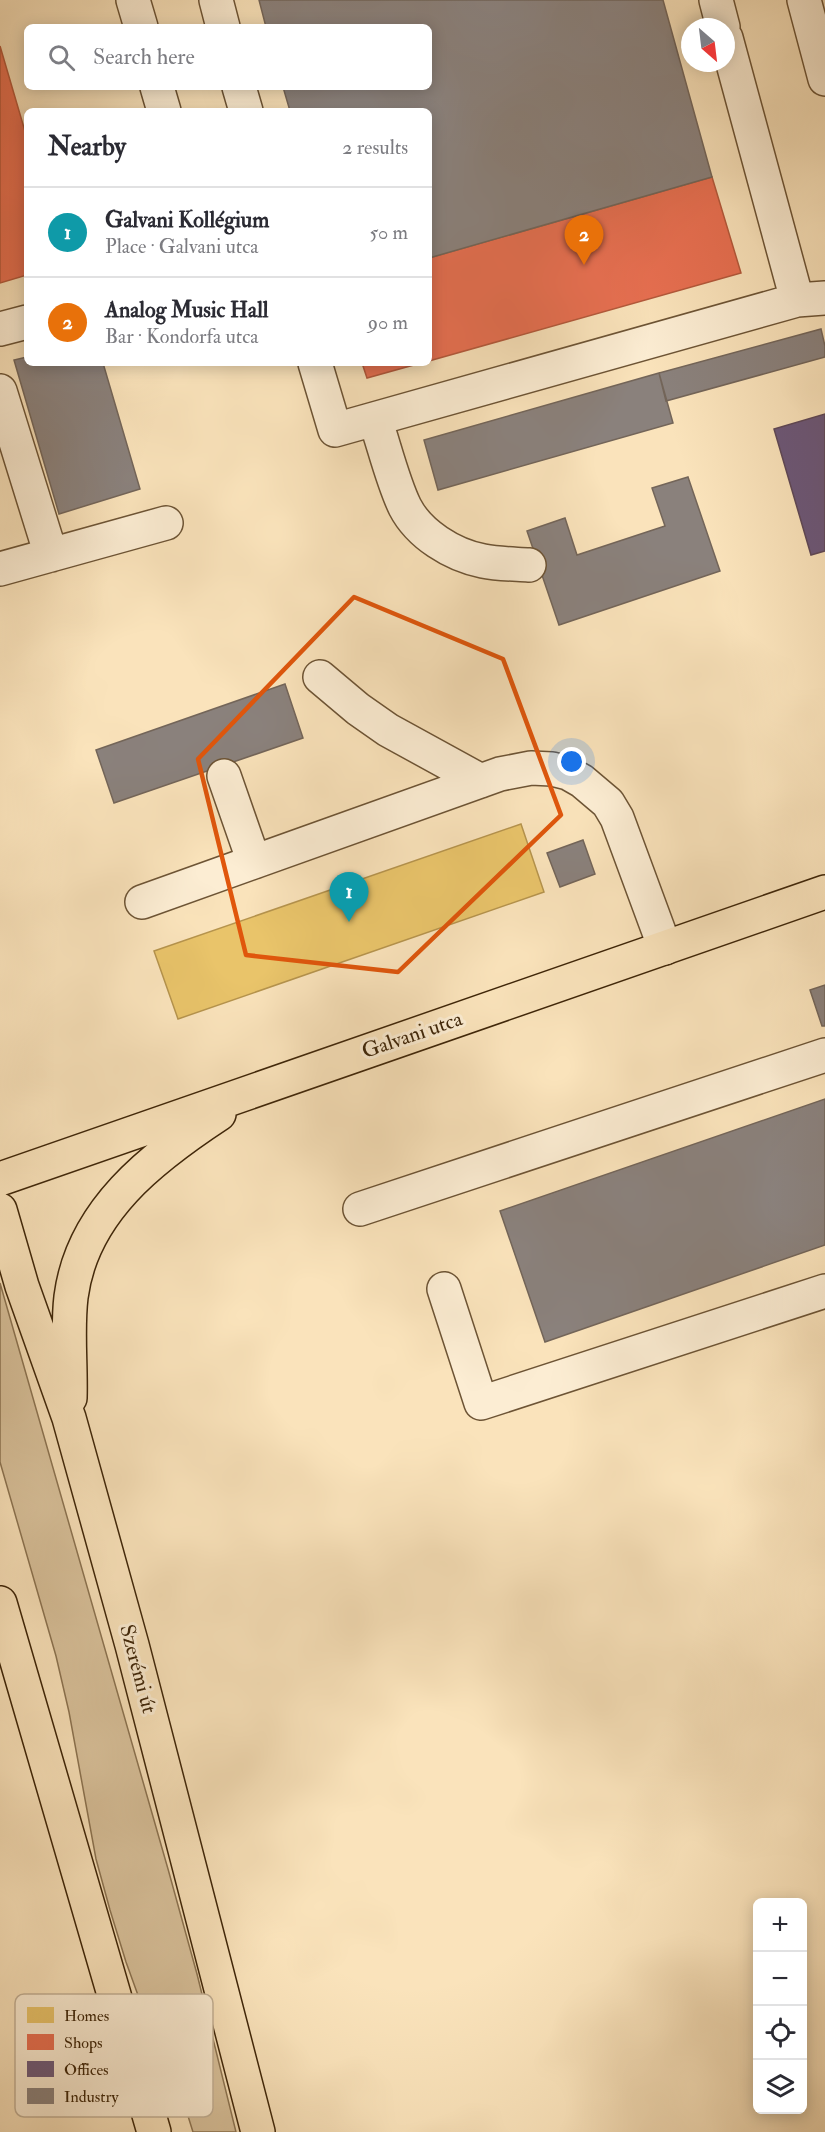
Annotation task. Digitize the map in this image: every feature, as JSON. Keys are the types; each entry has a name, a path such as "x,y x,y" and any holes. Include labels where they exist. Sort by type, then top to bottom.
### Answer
{"main road":[{"name":"Galvani utca","path":"0,1179 825,892"},
{"path":"69,1418 71,1294 78,1268 98,1221 131,1182 185,1137 261,1088"},
{"name":"Szerémi út","path":"0,1210 22,1286 69,1418 135,1657 258,2132"},
{"path":"0,1603 114,1994"},
{"path":"150,2117 154,2132"}],"street":[{"path":"133,0 140,24"},
{"path":"216,0 222,24"},
{"path":"716,0 721,18"},
{"path":"804,0 825,79"},
{"path":"316,366 335,430 811,299 735,66"},
{"path":"158,90 163,108"},
{"path":"240,90 245,108"},
{"path":"0,329 24,323"},
{"path":"0,391 51,555"},
{"path":"375,419 404,505 419,526 443,545 482,561 529,565"},
{"path":"0,569 166,523"},
{"path":"320,677 358,709 388,730 481,781"},
{"path":"142,902 481,781 518,770 552,769 568,773 608,803 617,818 665,948"},
{"path":"224,776 254,862"},
{"path":"360,1209 825,1055"},
{"path":"444,1289 481,1403 825,1291"}],"highlighted area":[{"path":"354,597 503,659 561,815 398,972 246,955 198,759"}],"shaded area":[{"path":"0,1283 202,1994 138,1994 96,1859 69,1712 56,1656 0,1462"},
{"path":"213,2039 236,2132 193,2132 188,2117 213,2117"}],"building: Homes":[{"path":"521,824 544,892 178,1019 154,951"}],"building: Shops":[{"path":"0,46 24,128 24,276 0,283"},
{"path":"712,177 741,273 432,360 432,257"},
{"path":"363,366 410,366 367,378"}],"building: Offices":[{"path":"825,414 825,551 811,555 774,429"}],"building: Industry":[{"path":"259,0 663,0 681,72 683,72 712,177 432,257 432,108 289,108 284,90 432,90 432,24 265,24"},
{"path":"821,329 825,357 666,401 659,373"},
{"path":"24,358 24,366 104,366 140,489 59,514 14,360"},
{"path":"659,373 673,423 438,490 424,440"},
{"path":"688,477 720,571 559,625 527,531 565,518 577,555 665,526 652,488"},
{"path":"285,684 303,738 114,803 96,750"},
{"path":"583,840 595,874 560,887 547,853"},
{"path":"825,985 825,1026 822,1026 810,990"},
{"path":"825,1099 825,1245 545,1342 500,1211"}],"place":[{"name":"Analog Music Hall","path":"584,265"},
{"name":"Galvani Kollégium","path":"349,922"}]}
